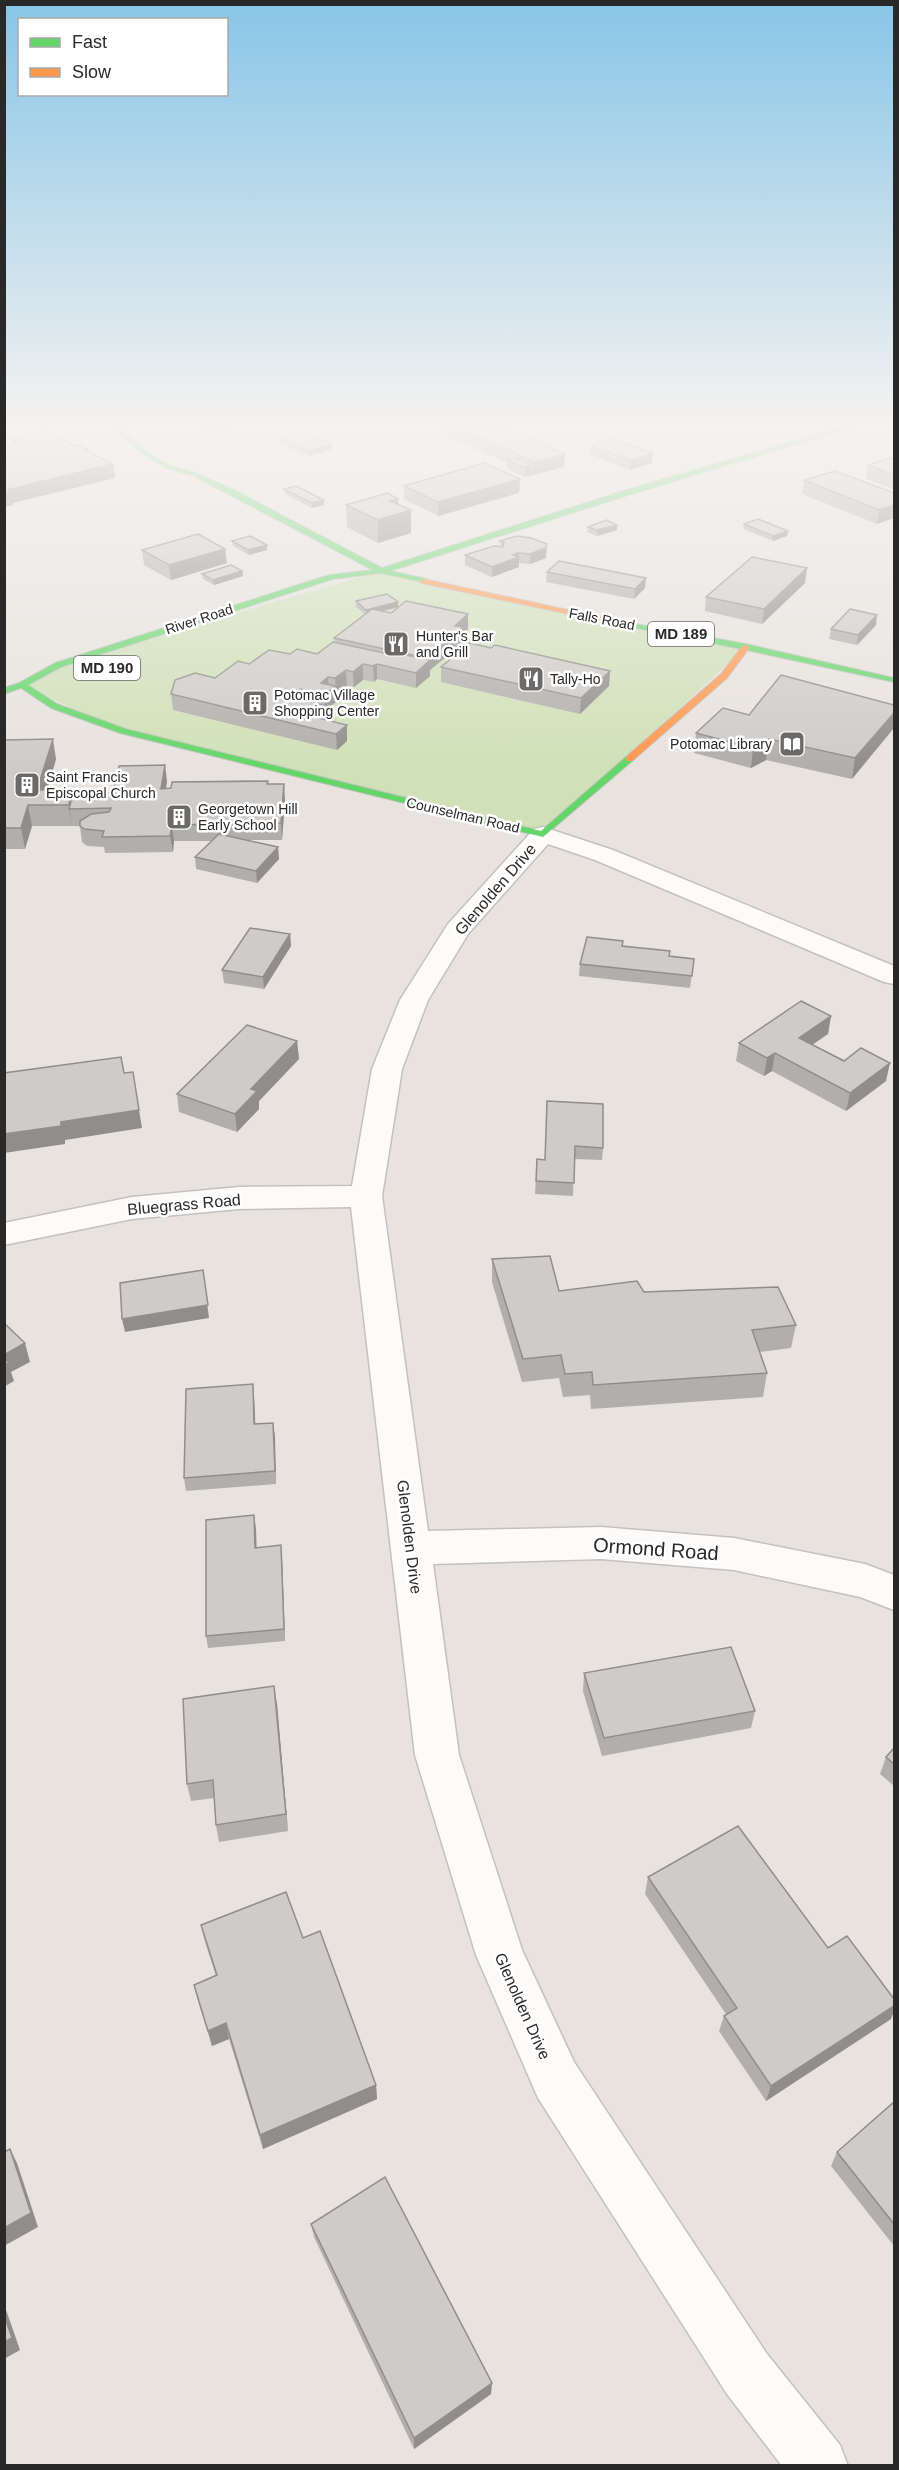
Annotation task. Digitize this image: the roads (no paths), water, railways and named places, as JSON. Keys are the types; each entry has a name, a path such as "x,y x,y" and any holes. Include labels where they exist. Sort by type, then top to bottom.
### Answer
{"main road":[{"name":"Falls Road","path":"317,537 381,571"},
{"name":"River Road","path":"342,589 381,571 487,537"},
{"name":"Falls Road","path":"331,563 381,571 520,603 746,647 894,680"},
{"name":"River Road","path":"22,685 58,665 182,624 332,577 381,571"},
{"name":"Glenolden Drive","path":"543,834 724,676 746,647"},
{"name":"River Road","path":"4,690 22,685 52,683"},
{"name":"Counselman Road","path":"22,685 54,706 123,731 543,834"}],"street":[{"name":"Counselman Road","path":"543,834 604,855 894,976"},
{"name":"Glenolden Drive","path":"543,834 457,930 414,1000 387,1069 366,1196 437,1755 500,1955 556,2080 747,2374 819,2466"},
{"name":"Bluegrass Road","path":"4,1234 132,1208 239,1198 366,1196"},
{"name":"Ormond Road","path":"412,1548 601,1544 734,1554 866,1581 894,1593"}],"place":[{"name":"Hunter's Bar and Grill","path":"396,644"},
{"name":"Tally-Ho","path":"531,679"},
{"name":"Potomac Village Shopping Center","path":"255,703"},
{"name":"Potomac Library","path":"792,744"},
{"name":"Saint Francis Episcopal Church","path":"27,785"},
{"name":"Georgetown Hill Early School","path":"179,817"}]}
